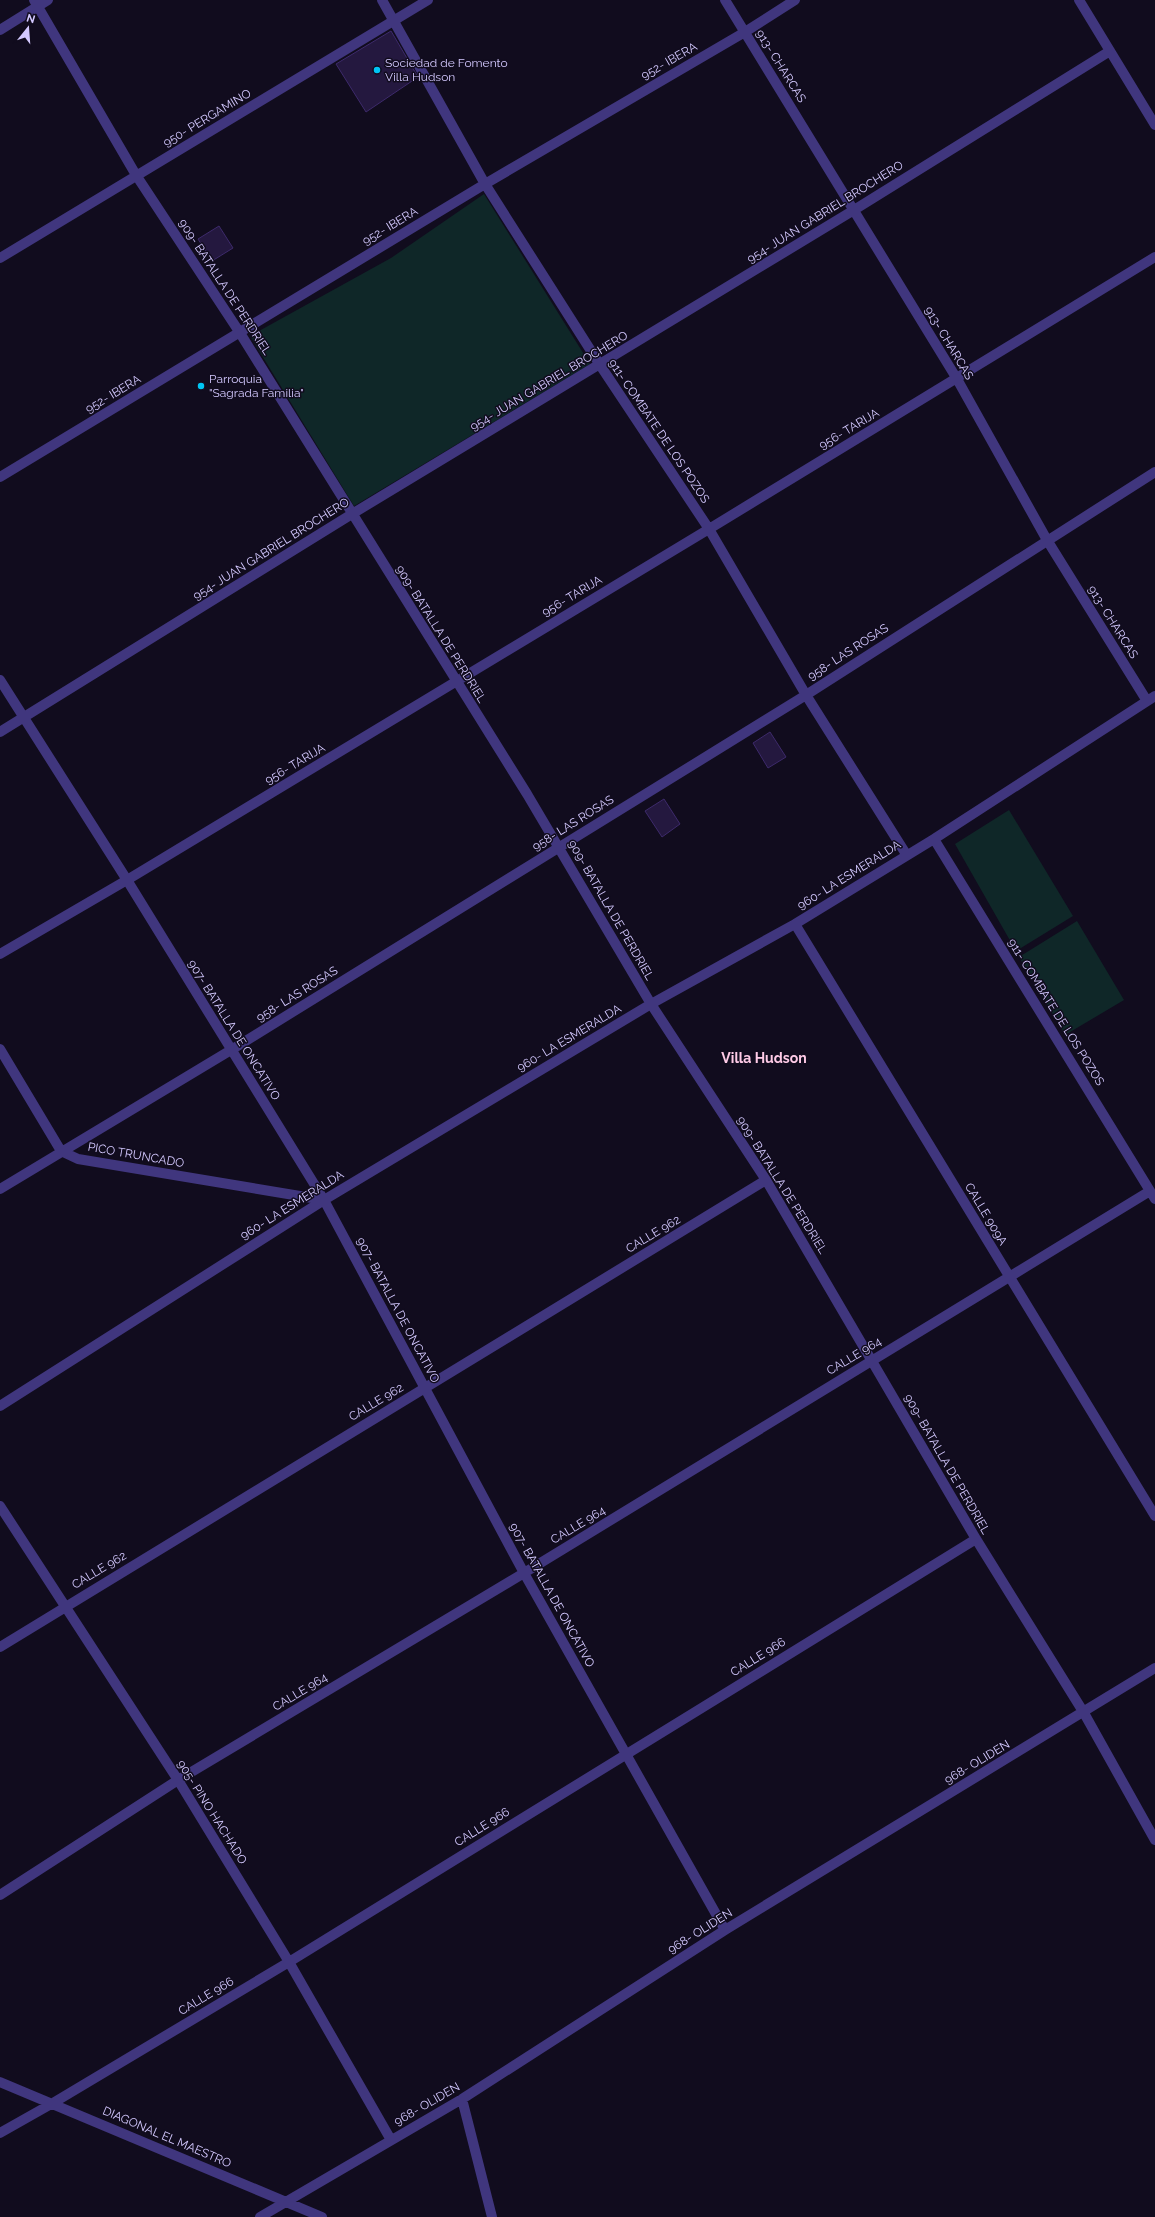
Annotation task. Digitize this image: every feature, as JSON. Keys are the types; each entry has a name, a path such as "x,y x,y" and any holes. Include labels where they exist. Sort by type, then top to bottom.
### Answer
{"street":[{"path":"0,30 35,3 48,0"},
{"name":"911- COMBATE DE LOS POZOS","path":"382,0 485,184 600,365 709,529 806,694 906,854"},
{"name":"950- PERGAMINO","path":"0,258 428,0"},
{"name":"913- CHARCAS","path":"725,0 957,379 1047,540 1151,699"},
{"name":"952- IBERA","path":"0,477 485,184 745,32 796,0"},
{"path":"1079,0 1155,125"},
{"name":"909- BATALLA DE PERDRIEL","path":"35,3 136,175 240,333 559,847 651,1004 766,1180 976,1539 1084,1713 1155,1840"},
{"name":"954- JUAN GABRIEL BROCHERO","path":"0,732 352,514 854,210 1110,51"},
{"name":"956- TARIJA","path":"0,954 127,880 456,682 957,379 1155,257"},
{"name":"958- LAS ROSAS","path":"0,1189 231,1050 806,694 1155,472"},
{"name":"907- BATALLA DE ONCATIVO","path":"0,680 127,880 324,1200 524,1573 725,1930"},
{"name":"960- LA ESMERALDA","path":"0,1406 324,1200 651,1004 795,924 906,854 934,839 1151,699"},
{"name":"911- COMBATE DE LOS POZOS","path":"934,839 1153,1195"},
{"name":"CALLE 909A","path":"795,924 1155,1516"},
{"path":"0,1049 61,1151"},
{"name":"PICO TRUNCADO","path":"61,1151 78,1158 324,1200"},
{"name":"CALLE 962","path":"0,1647 766,1180"},
{"name":"CALLE 964","path":"0,1895 178,1780 524,1573 1009,1277 1153,1195"},
{"name":"905- PINO HACHADO","path":"0,1506 178,1780 289,1962 391,2140"},
{"name":"CALLE 966","path":"0,2133 53,2104 289,1962 976,1539"},
{"name":"968- OLIDEN","path":"260,2217 462,2099 725,1930 1084,1713 1155,1668"},
{"name":"DIAGONAL EL MAESTRO","path":"0,2082 322,2217"},
{"path":"462,2099 492,2217"}],"green space":[{"path":"484,194 590,364 354,506 250,336 391,258"},
{"path":"1009,810 1073,916 1016,951 955,844"},
{"path":"1077,921 1124,1000 1065,1035 1019,957"}],"building":[{"name":"Sociedad de Fomento Villa Hudson","path":"391,31 418,77 366,112 336,64"},
{"path":"219,226 233,248 212,261 198,239"},
{"path":"770,732 786,757 768,768 753,743"},
{"path":"664,799 680,824 662,837 645,811"}],"place":[{"name":"Sociedad de Fomento Villa Hudson","path":"377,70"},
{"name":"Parroquia \"Sagrada Familia\"","path":"201,386"}],"district":[{"name":"Villa Hudson","path":"764,1058"}]}
